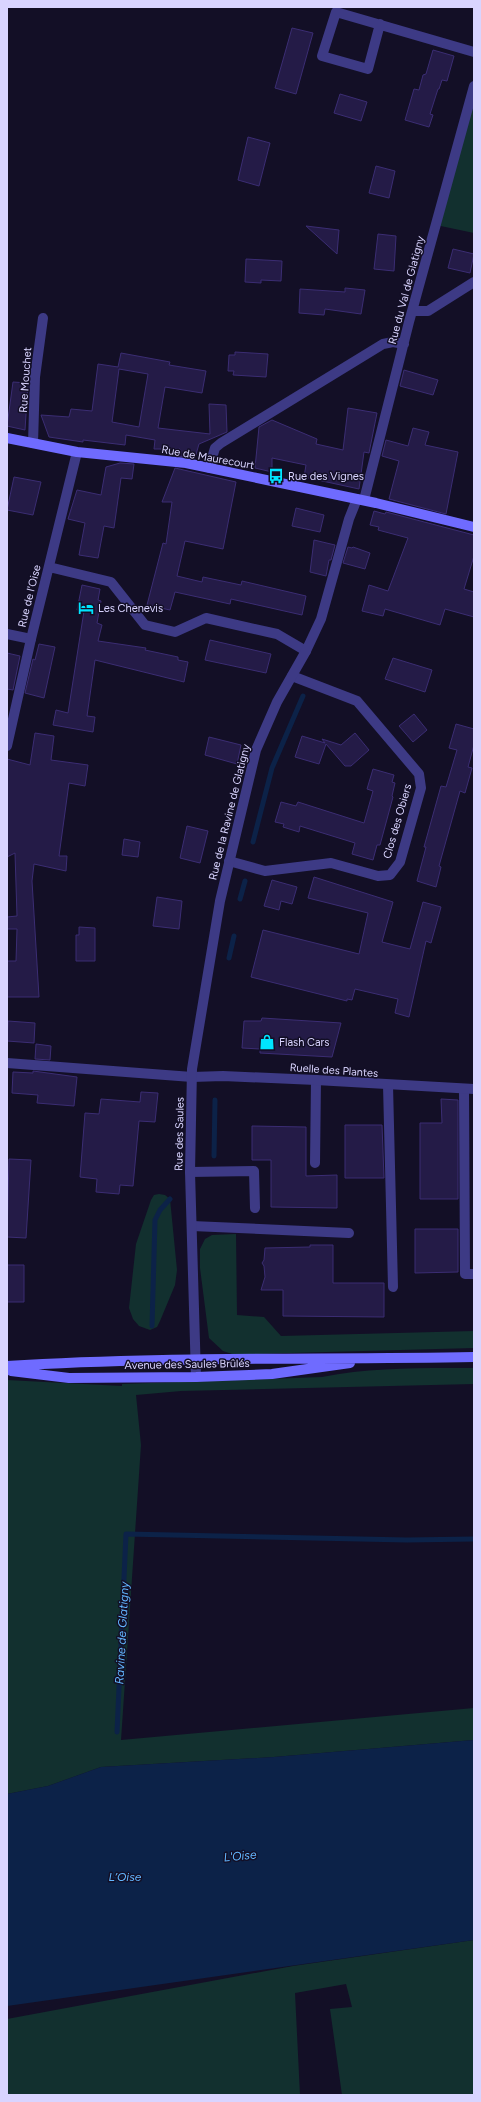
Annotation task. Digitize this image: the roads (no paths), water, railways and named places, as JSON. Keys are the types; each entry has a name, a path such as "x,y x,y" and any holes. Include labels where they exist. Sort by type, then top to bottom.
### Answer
{"main road":[{"name":"Rue de Maurecourt","path":"7,438 77,452 144,458 208,468 360,500 474,527"},
{"name":"Avenue des Saules Brûlés","path":"7,1366 70,1362 318,1358 474,1358"},
{"name":"Avenue des Saules Brûlés","path":"7,1370 69,1378 196,1377 300,1371 368,1359"}],"street":[{"path":"380,24 368,69 322,56 336,12 380,24 474,52"},
{"name":"Rue du Val de Glatigny","path":"360,500 474,86"},
{"path":"412,311 428,311 474,282"},
{"name":"Rue Mouchet","path":"33,443 35,377 43,318"},
{"path":"208,468 215,448 221,443 383,344 393,342 404,344"},
{"name":"Rue de l'Oise","path":"7,746 48,567 77,452"},
{"name":"Rue de la Ravine de Glatigny","path":"192,1077 193,1057 220,901 256,750 261,736 306,651 321,619 349,519 360,500"},
{"path":"48,567 112,582 145,625 175,632 206,618 277,634 306,651"},
{"path":"7,634 31,639"},
{"name":"Clos des Obiers","path":"229,861 265,871 332,863 378,876 390,875 400,862 421,788 419,774 357,701 292,676"},
{"path":"7,1063 192,1077"},
{"name":"Ruelle des Plantes","path":"192,1077 223,1076 316,1080 469,1089"},
{"name":"Rue des Saules","path":"192,1077 190,1172 196,1377"},
{"path":"315,1163 316,1080"},
{"path":"388,1085 393,1287"},
{"path":"469,1089 466,1274 474,1274"},
{"path":"190,1172 254,1171 255,1208"},
{"path":"192,1226 349,1233"}],"water":[{"name":"L’Oise","path":"474,1740 474,1940 7,2006 7,1794 48,1786 101,1767 274,1757"}],"waterway":[{"path":"253,842 272,768 303,696"},
{"path":"240,899 245,881"},
{"path":"229,958 234,936"},
{"path":"214,1156 215,1100"},
{"path":"152,1326 155,1220 160,1210 170,1199"},
{"name":"Ravine de Glatigny","path":"117,1732 126,1534 407,1540 474,1539"}],"place":[{"name":"Rue des Vignes","path":"276,476"},
{"name":"Les Chenevis","path":"86,608"},
{"name":"Flash Cars","path":"267,1042"}],"water label":[{"name":"L'Oise","path":"240,1856"}]}
